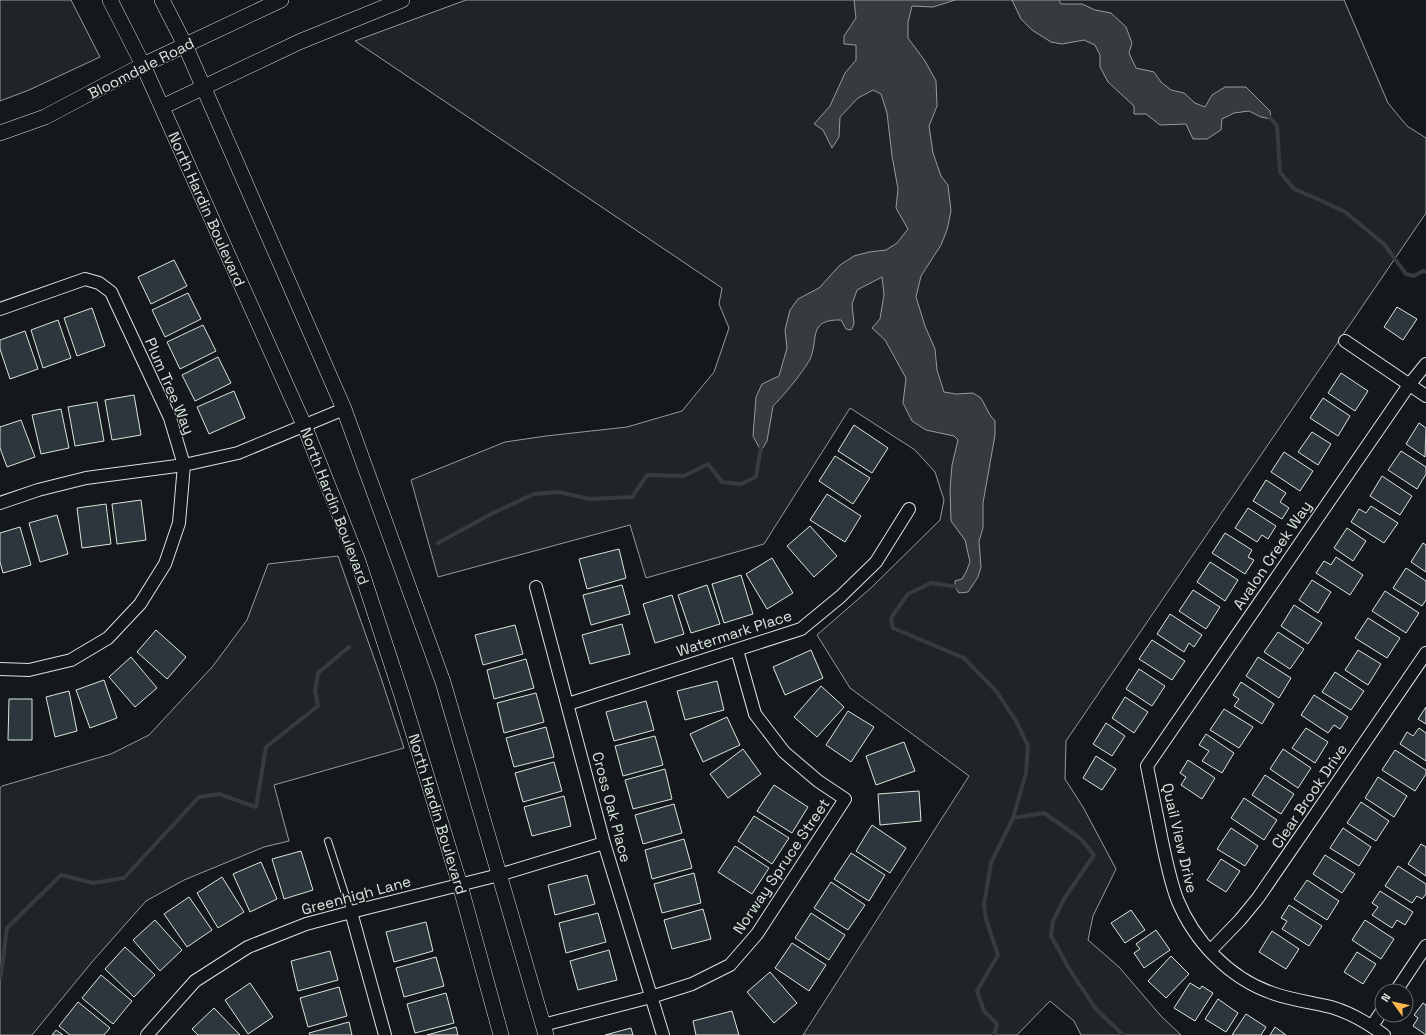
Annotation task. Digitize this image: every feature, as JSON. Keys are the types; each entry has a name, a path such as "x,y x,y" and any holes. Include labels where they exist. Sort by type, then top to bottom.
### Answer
{"street":[{"name":"North Hardin Boulevard","path":"110,0 143,64 304,425 358,561 402,696 460,885 502,1035"},
{"path":"162,0 185,45 344,409 443,682 545,1030"},
{"name":"Bloomdale Road","path":"0,133 45,117 143,64 281,0"},
{"path":"162,107 300,42 402,0"},
{"name":"Plum Tree Way","path":"0,309 85,279 99,283 111,292 170,418 184,465 179,522 165,564 140,604 108,638 71,660 29,670 0,669"},
{"path":"1345,341 1426,396"},
{"name":"Avalon Creek Way","path":"1147,766 1409,385 1426,364"},
{"path":"0,503 38,490 86,478 184,465 238,453 344,409"},
{"name":"Watermark Place","path":"568,704 801,629 840,597 876,562 909,509"},
{"name":"Cross Oak Place","path":"536,586 604,844 663,1035"},
{"name":"Norway Spruce Street","path":"545,1030 692,984 730,965 757,934 845,799 818,781 784,752 755,714 737,650"},
{"name":"Clear Brook Drive","path":"1210,951 1240,920 1258,898 1426,653"},
{"name":"Quail View Drive","path":"1147,766 1167,864 1174,889 1188,922 1210,951 1233,972 1261,989 1283,997 1341,1010 1372,1026 1384,1035"},
{"name":"Greenhigh Lane","path":"147,1035 195,981 248,947 306,924 499,875 604,844"},
{"path":"351,912 385,1035"},
{"path":"1401,983 1426,946"}],"lane":[{"path":"328,841 351,912"}],"shaded area":[{"path":"0,0 71,0 100,57 29,90 0,101"},
{"path":"466,0 1344,0 1388,103 1407,126 1426,138 1426,213 1066,741 1065,779 1083,807 1116,869 1093,916 1088,940 1119,967 1161,1016 1181,1035 1081,1035 1074,1021 1050,1001 1017,1035 803,1035 969,776 850,688 817,635 872,587 940,520 944,500 935,472 915,450 850,408 764,544 646,578 630,525 438,577 411,480 505,442 627,427 682,411 714,372 729,328 719,304 722,288 355,41"},
{"path":"854,0 955,0 933,7 912,6 908,22 908,38 925,61 936,81 937,106 929,126 933,153 941,176 948,185 951,211 947,230 941,245 921,276 916,297 925,326 935,349 937,370 944,392 956,394 973,393 981,398 995,421 995,435 983,503 983,528 979,541 981,567 978,577 968,592 959,593 955,587 955,581 962,579 970,562 965,540 951,521 950,489 952,465 958,440 954,436 926,430 912,421 903,403 906,378 885,340 872,328 880,319 884,294 882,277 857,290 852,304 854,324 851,330 846,329 841,320 831,320 819,326 809,361 782,397 773,406 767,441 761,451 753,436 756,397 762,384 779,376 787,348 785,330 790,310 798,299 819,288 840,265 854,256 886,250 897,243 908,229 896,208 898,189 892,156 887,113 881,94 873,90 858,98 840,117 839,137 832,148 823,130 814,124 830,106 845,73 856,60 856,45 844,44 844,36 856,18"},
{"path":"1012,0 1059,0 1061,4 1082,4 1095,10 1111,13 1126,27 1132,43 1129,53 1136,68 1154,72 1161,82 1171,90 1184,93 1195,103 1205,107 1212,95 1225,87 1246,87 1270,111 1271,119 1261,117 1249,111 1234,113 1222,119 1221,130 1207,139 1193,139 1186,124 1160,125 1146,114 1134,114 1134,106 1108,82 1100,67 1100,55 1095,45 1084,40 1062,44 1051,42 1032,30 1021,19"},
{"path":"338,556 404,748 274,785 289,841 264,847 184,880 146,901 92,962 32,1035 0,1035 0,788 2,786 111,754 149,735 213,666 247,620 268,564"}],"building":[{"path":"174,260 187,286 151,304 138,277"},
{"path":"188,293 201,319 165,337 152,310"},
{"path":"1397,307 1417,319 1403,340 1384,327"},
{"path":"92,308 105,346 77,356 64,318"},
{"path":"58,320 71,358 43,368 31,330"},
{"path":"203,325 216,351 180,369 167,342"},
{"path":"25,331 38,369 10,379 0,349 0,340"},
{"path":"218,357 231,383 195,401 182,375"},
{"path":"1341,373 1368,391 1355,411 1328,393"},
{"path":"234,391 245,418 209,434 197,407"},
{"path":"134,395 141,435 112,440 105,400"},
{"path":"1323,398 1350,416 1338,436 1310,418"},
{"path":"97,402 104,441 75,446 68,407"},
{"path":"61,409 69,448 41,454 32,415"},
{"path":"21,420 35,457 7,467 0,448 0,427"},
{"path":"1419,423 1426,428 1425,457 1406,444"},
{"path":"854,425 888,448 872,473 838,451"},
{"path":"1312,432 1331,444 1318,465 1298,452"},
{"path":"1401,451 1426,467 1426,474 1417,489 1388,470"},
{"path":"1284,452 1313,471 1300,491 1271,472"},
{"path":"835,456 870,478 853,504 819,481"},
{"path":"1382,476 1412,496 1400,515 1370,496"},
{"path":"1266,480 1286,493 1280,502 1289,508 1282,519 1253,501"},
{"path":"827,494 861,516 845,542 810,520"},
{"path":"141,500 146,540 117,544 112,504"},
{"path":"106,504 111,544 82,548 77,508"},
{"path":"1371,506 1398,523 1384,543 1351,522 1359,509 1366,513"},
{"path":"1248,508 1276,526 1268,539 1262,535 1257,542 1235,528"},
{"path":"57,515 68,554 40,562 29,523"},
{"path":"810,526 837,556 814,577 787,546"},
{"path":"20,527 31,565 3,573 0,562 0,533"},
{"path":"1347,528 1366,541 1353,561 1334,548"},
{"path":"1225,533 1252,550 1248,557 1254,560 1245,574 1212,553"},
{"path":"1423,543 1426,545 1426,572 1411,562"},
{"path":"619,549 626,578 587,589 579,559"},
{"path":"1336,557 1363,575 1350,595 1316,573 1324,561 1331,565"},
{"path":"772,558 793,593 767,609 746,574"},
{"path":"1210,562 1238,580 1225,601 1197,582"},
{"path":"1406,568 1426,581 1426,600 1422,606 1393,588"},
{"path":"741,575 753,614 724,623 712,584"},
{"path":"1312,580 1331,592 1318,613 1299,600"},
{"path":"622,585 630,614 591,625 583,595"},
{"path":"707,585 720,624 691,633 678,595"},
{"path":"1193,590 1220,607 1206,629 1179,611"},
{"path":"1385,591 1419,613 1406,633 1372,611"},
{"path":"672,595 684,634 655,643 643,604"},
{"path":"1294,605 1322,623 1308,644 1281,626"},
{"path":"1170,614 1202,635 1194,647 1189,643 1184,652 1157,634"},
{"path":"1368,618 1400,638 1387,658 1355,638"},
{"path":"622,624 630,654 590,664 582,635"},
{"path":"515,625 523,654 483,665 475,635"},
{"path":"156,630 186,657 167,679 137,652"},
{"path":"1278,632 1304,649 1290,669 1264,652"},
{"path":"1152,640 1185,661 1172,680 1139,659"},
{"path":"811,650 823,678 785,695 773,667"},
{"path":"1358,650 1381,664 1368,685 1345,670"},
{"path":"131,657 157,688 135,707 109,677"},
{"path":"1258,657 1291,678 1279,698 1246,676"},
{"path":"526,659 534,688 494,699 487,670"},
{"path":"1139,669 1165,686 1152,706 1126,689"},
{"path":"1335,672 1364,691 1351,710 1322,692"},
{"path":"104,680 117,718 90,728 76,690"},
{"path":"717,681 724,710 685,720 677,691"},
{"path":"1241,682 1274,704 1262,724 1234,706 1239,699 1233,695"},
{"path":"821,686 844,707 817,737 794,717"},
{"path":"69,691 77,731 55,737 46,697"},
{"path":"536,693 544,722 504,733 497,703"},
{"path":"1314,695 1348,717 1340,729 1334,725 1328,733 1301,715"},
{"path":"1125,697 1148,712 1134,733 1112,718"},
{"path":"9,699 32,699 32,740 8,740"},
{"path":"646,701 654,730 614,741 606,712"},
{"path":"1426,707 1426,724 1418,719"},
{"path":"1224,709 1253,727 1239,748 1210,730"},
{"path":"848,711 874,727 851,762 826,745"},
{"path":"727,717 740,745 703,762 690,734"},
{"path":"1106,723 1125,736 1112,756 1093,744"},
{"path":"546,727 554,757 514,767 506,738"},
{"path":"1306,728 1328,742 1315,763 1292,748"},
{"path":"1419,728 1426,733 1426,761 1400,744 1407,732 1413,736"},
{"path":"1206,734 1234,753 1222,773 1202,761 1209,751 1199,745"},
{"path":"655,736 663,765 623,776 615,746"},
{"path":"904,742 915,771 876,785 866,756"},
{"path":"743,749 761,774 728,798 710,774"},
{"path":"1283,749 1311,768 1298,788 1270,769"},
{"path":"1395,750 1426,770 1426,774 1415,791 1382,770"},
{"path":"1096,756 1116,769 1102,790 1083,778"},
{"path":"1188,760 1215,778 1202,799 1181,785 1186,777 1180,773"},
{"path":"554,762 562,791 523,802 515,773"},
{"path":"665,769 672,799 633,809 625,780"},
{"path":"1265,775 1294,794 1281,814 1252,795"},
{"path":"1378,777 1407,796 1394,817 1365,798"},
{"path":"774,785 808,807 792,833 757,811"},
{"path":"919,791 921,821 880,825 878,794"},
{"path":"564,796 571,826 532,836 524,807"},
{"path":"1244,798 1277,820 1264,840 1231,818"},
{"path":"1361,802 1389,821 1376,841 1347,823"},
{"path":"674,804 682,833 643,844 635,815"},
{"path":"754,816 789,838 772,864 738,841"},
{"path":"872,825 906,848 890,873 856,851"},
{"path":"1231,828 1258,846 1245,866 1217,849"},
{"path":"1343,828 1371,847 1359,866 1330,848"},
{"path":"684,839 692,868 652,879 645,850"},
{"path":"1421,844 1426,847 1426,876 1408,864"},
{"path":"735,846 769,868 752,894 718,872"},
{"path":"301,851 313,890 284,899 272,859"},
{"path":"851,853 885,875 869,901 834,879"},
{"path":"1325,855 1355,874 1342,893 1313,874"},
{"path":"1221,859 1240,871 1226,892 1207,880"},
{"path":"261,862 277,899 250,912 233,874"},
{"path":"1398,866 1426,884 1426,894 1422,899 1417,896 1412,903 1385,886"},
{"path":"694,873 701,903 662,913 654,884"},
{"path":"587,875 595,904 555,915 548,885"},
{"path":"222,877 244,912 218,928 197,893"},
{"path":"1307,880 1339,901 1327,920 1294,899"},
{"path":"831,882 865,905 848,930 814,908"},
{"path":"1380,891 1413,912 1405,925 1397,920 1392,928 1372,915 1378,907 1372,903"},
{"path":"189,897 212,930 187,947 164,914"},
{"path":"1289,905 1322,926 1309,946 1282,929 1287,921 1281,918"},
{"path":"703,909 711,939 672,949 664,920"},
{"path":"1131,910 1145,930 1125,943 1111,923"},
{"path":"598,913 606,942 566,953 559,923"},
{"path":"811,913 845,935 829,960 795,938"},
{"path":"155,920 182,950 160,971 133,940"},
{"path":"1365,920 1394,939 1381,959 1352,940"},
{"path":"426,922 433,951 394,962 386,932"},
{"path":"1156,930 1170,950 1144,968 1134,953 1140,949 1136,944"},
{"path":"1272,931 1299,949 1286,969 1259,952"},
{"path":"792,943 826,965 809,991 775,968"},
{"path":"125,947 155,975 134,997 105,969"},
{"path":"609,950 617,980 578,990 570,961"},
{"path":"330,951 338,980 298,991 291,961"},
{"path":"1357,952 1376,964 1363,984 1344,972"},
{"path":"1171,956 1189,974 1166,998 1148,981"},
{"path":"436,957 444,986 404,997 396,968"},
{"path":"770,972 797,1003 774,1023 747,992"},
{"path":"101,975 132,1001 113,1024 82,998"},
{"path":"250,983 273,1017 248,1034 225,1000"},
{"path":"1190,983 1200,989 1202,986 1213,993 1195,1021 1174,1008"},
{"path":"339,987 347,1016 308,1027 300,998"},
{"path":"446,993 454,1023 415,1033 407,1004"},
{"path":"1218,999 1238,1013 1226,1032 1205,1019"},
{"path":"78,1002 110,1028 104,1035 70,1035 59,1026"},
{"path":"1423,1003 1426,1005 1426,1035 1413,1026 1418,1018 1414,1015"},
{"path":"214,1008 240,1035 198,1035 192,1029"},
{"path":"732,1011 739,1035 696,1035 693,1021"},
{"path":"1246,1014 1266,1027 1261,1035 1232,1035"},
{"path":"349,1022 352,1035 310,1035 309,1033"},
{"path":"456,1027 458,1035 427,1035"},
{"path":"1275,1027 1286,1035 1270,1035"},
{"path":"631,1028 633,1035 605,1035"},
{"path":"56,1030 63,1035 52,1035"}],"waterway":[{"path":"1268,115 1277,126 1280,172 1294,189 1345,212 1384,244 1406,274 1414,276 1423,271 1426,272"},
{"path":"438,543 493,513 534,494 559,492 589,499 632,497 647,475 684,476 708,464 722,482 741,484 756,477 761,447"},
{"path":"959,587 931,583 908,594 891,618 893,628 964,658 996,691 1016,721 1028,746 1026,773 1013,818 991,863 984,904 986,919 998,955 977,991 984,1011 997,1024 994,1035"},
{"path":"0,977 7,928 61,875 93,883 124,878 199,797 219,794 256,807 266,747 318,706 315,691 318,673 349,647"},
{"path":"1013,818 1044,813 1081,839 1094,855 1064,899 1053,921 1051,936 1071,972 1096,1009 1123,1035"}]}
